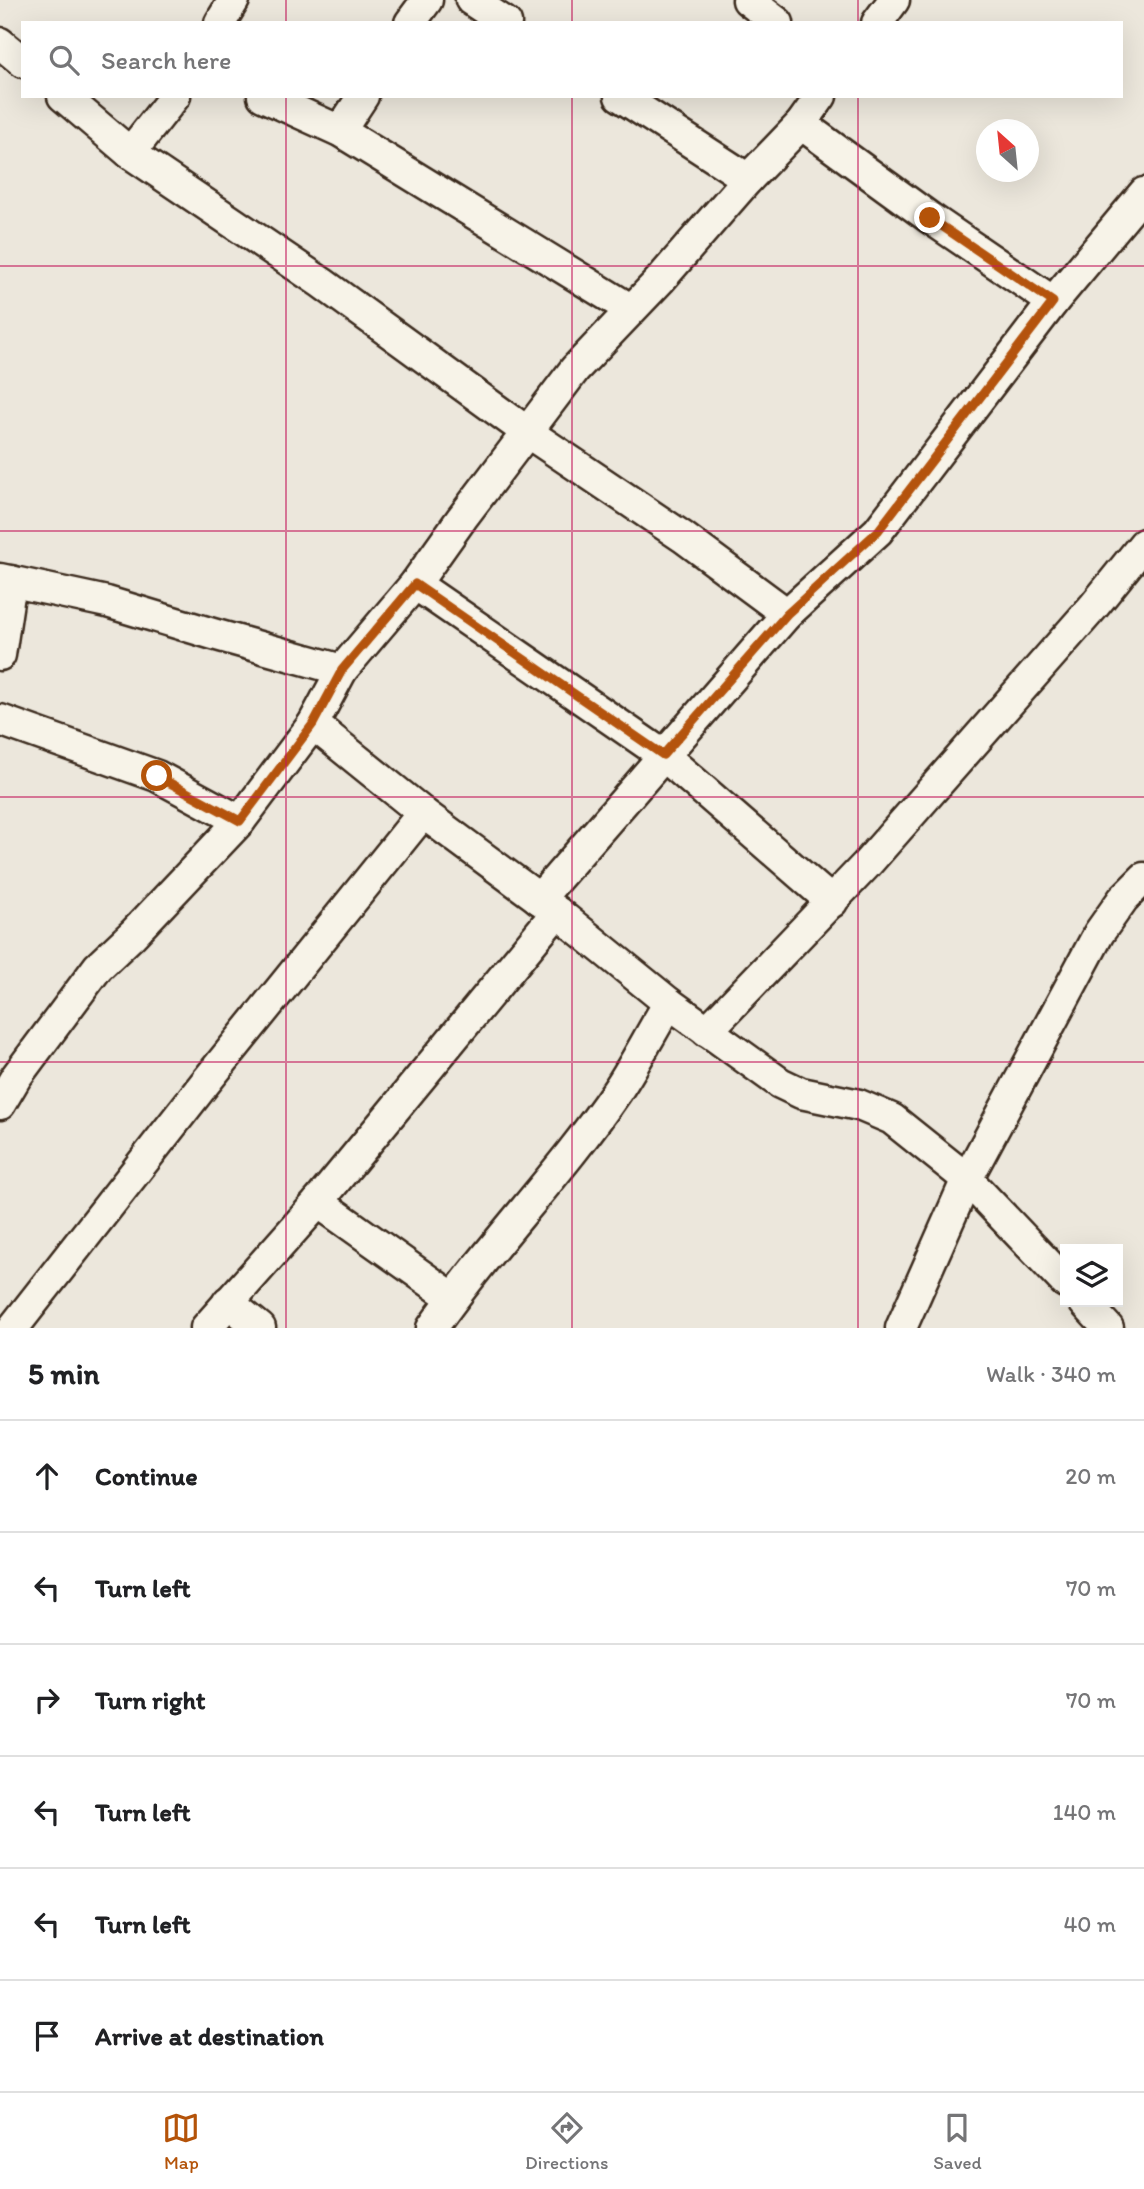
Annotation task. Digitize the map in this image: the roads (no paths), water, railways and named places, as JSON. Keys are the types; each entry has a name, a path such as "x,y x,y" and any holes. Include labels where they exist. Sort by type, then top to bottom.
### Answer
{"street":[{"path":"221,21 234,0"},
{"path":"412,21 428,0"},
{"path":"471,0 503,21"},
{"path":"748,0 775,21"},
{"path":"878,21 894,0"},
{"path":"0,43 21,60"},
{"path":"65,98 130,153 322,283 527,432 683,537 787,614"},
{"path":"130,153 173,98"},
{"path":"267,98 340,131 630,309"},
{"path":"340,131 362,98"},
{"path":"623,98 748,179"},
{"path":"0,1104 16,1077 98,967 240,821 313,724 342,670 415,584 575,369 801,124 820,98"},
{"path":"801,124 930,218 1053,302"},
{"path":"206,1328 318,1202 663,755 787,614 878,531 1053,302 1144,193"},
{"path":"707,1031 832,902 1094,606 1144,544"},
{"path":"0,656 5,580 107,601 342,670"},
{"path":"415,584 663,755 832,902"},
{"path":"0,720 157,776 240,821"},
{"path":"313,724 423,813 548,905 669,1003 780,1083 801,1093 859,1105 892,1119 967,1179 1060,1277"},
{"path":"13,1328 205,1083 423,813"},
{"path":"901,1328 967,1179 1099,933 1123,899 1144,878"},
{"path":"432,1328 617,1090 669,1003"},
{"path":"318,1202 453,1298"},
{"path":"228,1302 260,1328"},
{"path":"1089,1307 1108,1328"}]}
